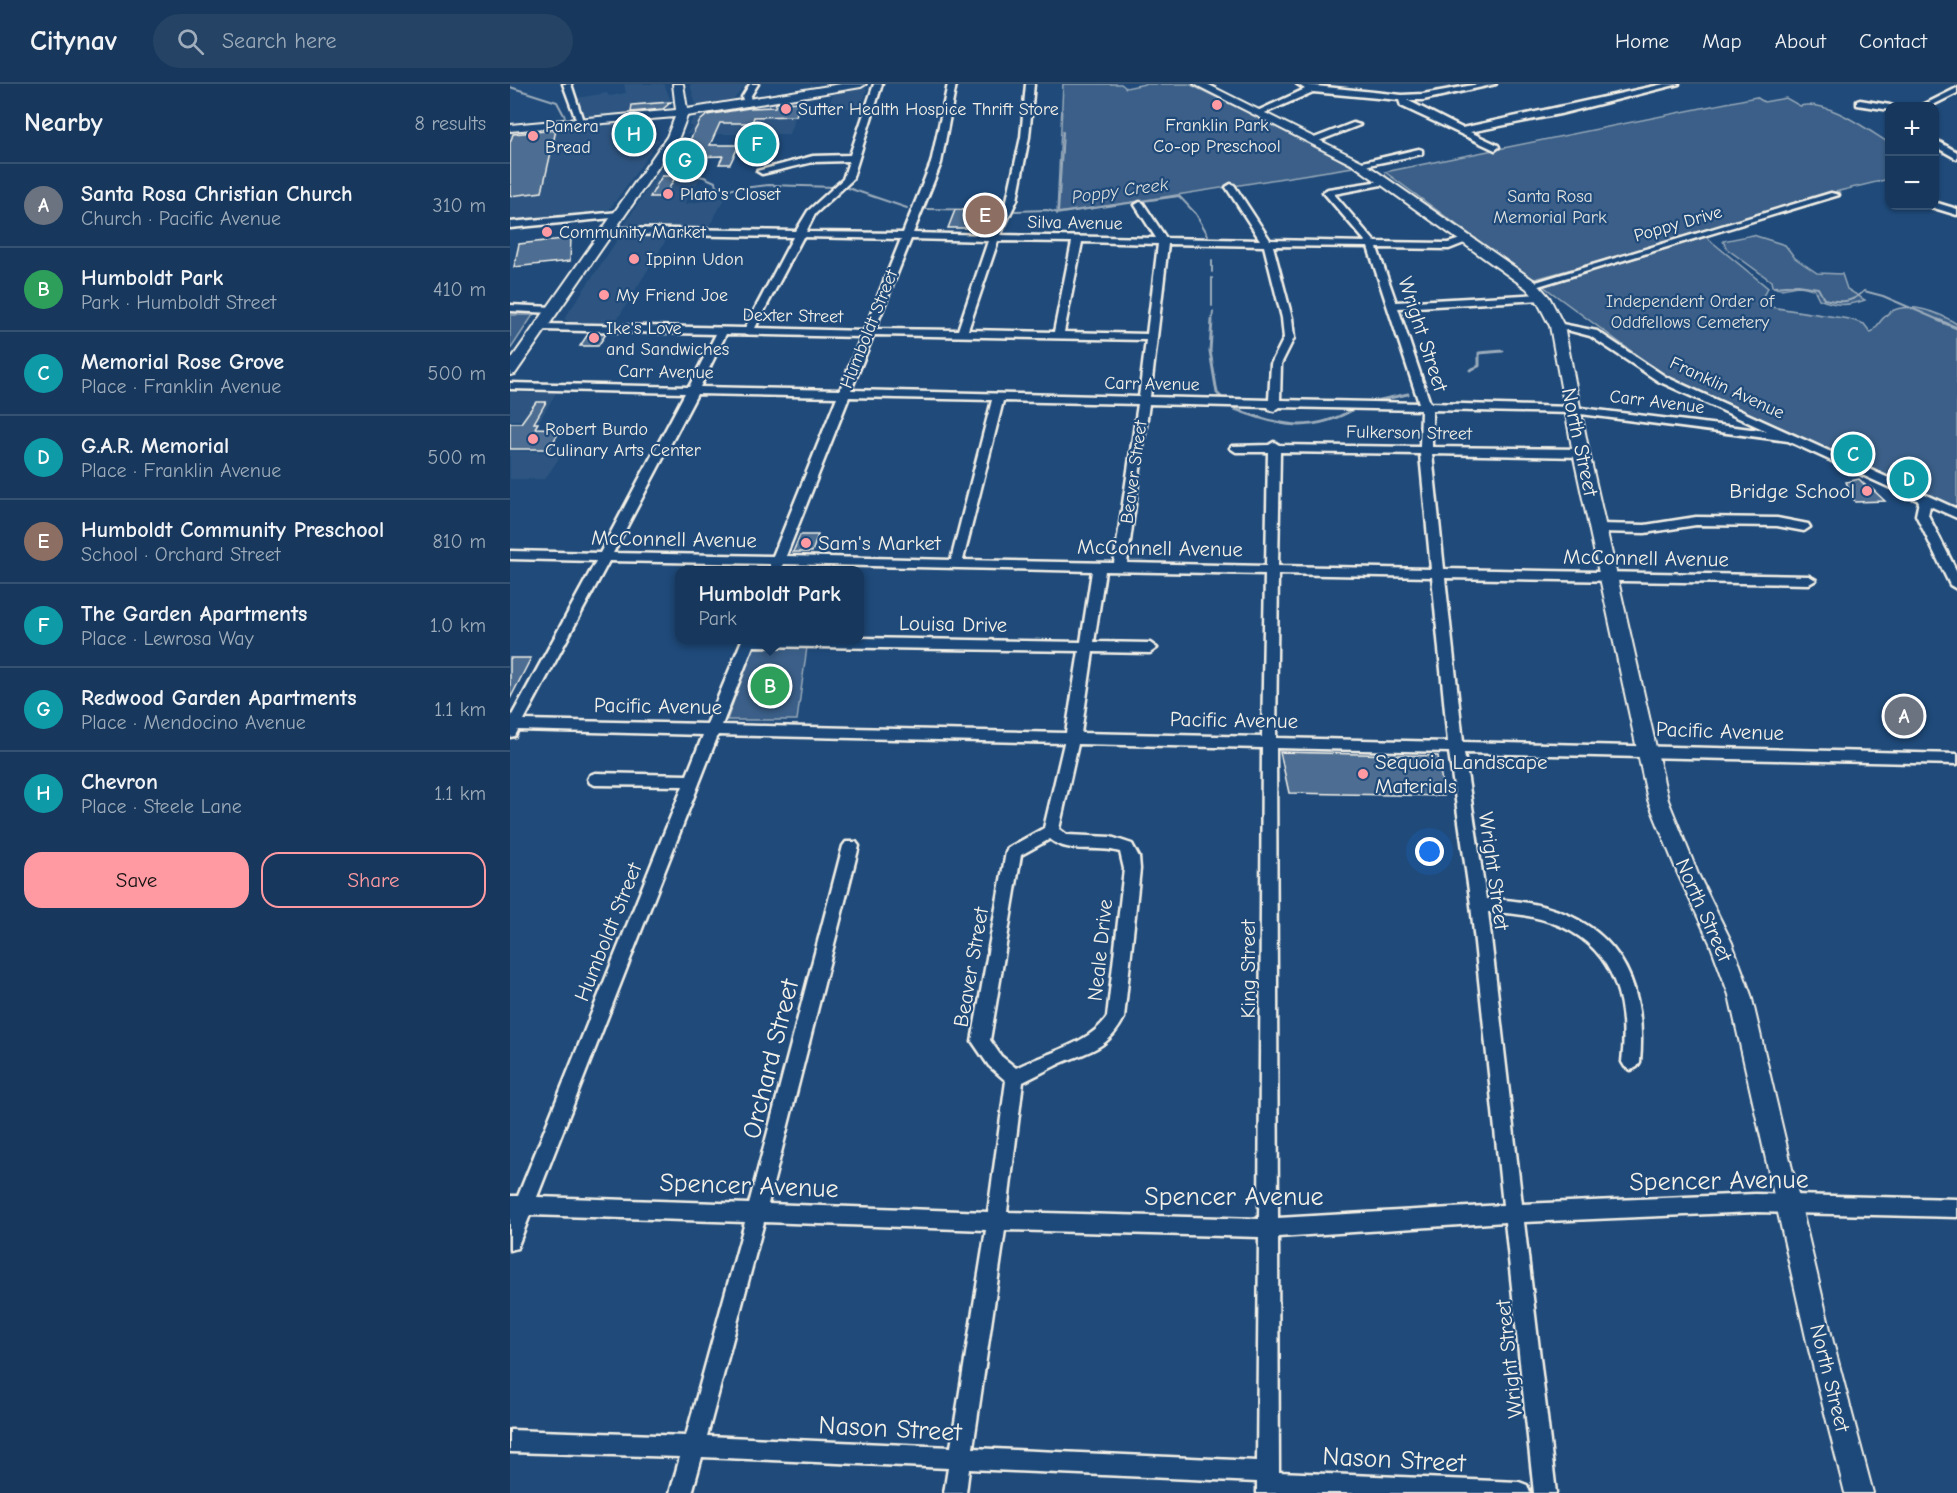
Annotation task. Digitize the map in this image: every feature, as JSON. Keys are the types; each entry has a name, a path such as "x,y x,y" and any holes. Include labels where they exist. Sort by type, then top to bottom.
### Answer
{"main road":[{"path":"510,371 610,231 673,137 682,113 678,84"},
{"path":"510,128 682,113 861,84"},
{"path":"1199,84 1359,164 1531,285 1542,297 1557,326"},
{"name":"North Street","path":"1557,326 1581,453 1658,800 1675,844 1721,943 1740,995 1788,1204 1859,1493"}],"street":[{"path":"567,84 581,122"},
{"path":"748,103 746,97 754,84"},
{"path":"748,332 811,213 847,180 878,84"},
{"name":"Humboldt Street","path":"776,566 936,163 952,84"},
{"path":"962,333 994,238 1012,200 1025,137 1030,84"},
{"path":"1301,84 1312,89 1402,98 1423,97 1492,84"},
{"path":"1461,130 1560,111 1675,84"},
{"path":"1943,84 1957,90"},
{"path":"1257,113 1312,89"},
{"path":"1933,102 1957,90"},
{"path":"1402,98 1404,104 1496,147"},
{"path":"1860,103 1885,107"},
{"path":"1313,140 1356,125"},
{"path":"1939,145 1957,156"},
{"path":"1359,164 1419,152"},
{"path":"762,171 813,159 854,158"},
{"name":"Wright Street","path":"1384,182 1328,192 1370,240 1425,406 1426,451 1457,746 1479,905 1545,1493"},
{"path":"1231,187 1268,244 1287,318 1289,338 1276,364 1274,405"},
{"name":"Poppy Drive","path":"1531,285 1834,195"},
{"path":"1140,205 1162,241"},
{"path":"1939,206 1957,212"},
{"path":"510,225 619,215"},
{"name":"Silva Avenue","path":"610,231 1449,246 1467,240"},
{"path":"1058,336 1078,239"},
{"name":"Beaver Street","path":"1120,567 1144,402 1162,241"},
{"path":"1393,305 1542,297"},
{"path":"510,308 553,310"},
{"name":"Franklin Avenue","path":"1557,326 1593,333 1662,379 1957,514"},
{"name":"Dexter Street","path":"542,327 1151,337"},
{"path":"511,727 605,557 723,330"},
{"name":"Carr Avenue","path":"510,386 843,393 998,399 1573,410 1791,438"},
{"path":"956,564 998,399"},
{"name":"King Street","path":"1268,1482 1269,742 1274,447"},
{"name":"Fulkerson Street","path":"1236,448 1581,453"},
{"path":"1925,500 1922,515 1957,585"},
{"path":"1598,528 1645,529 1705,521 1777,522 1804,527"},
{"name":"McConnell Avenue","path":"510,555 605,557 776,566 956,564 1809,580"},
{"path":"1051,831 1072,738 1099,567"},
{"name":"Louisa Drive","path":"864,642 1150,648"},
{"name":"Humboldt Street","path":"510,1241 517,1205 746,644"},
{"name":"Pacific Avenue","path":"511,727 711,728 1647,750 1956,760"},
{"path":"595,779 692,781"},
{"name":"Beaver Street","path":"1015,1078 995,1061 981,1041 1014,852 1051,831"},
{"name":"Neale Drive","path":"1015,1078 1063,1054 1091,1046 1107,1033 1116,1018 1132,869 1131,858 1126,848 1111,843 1063,841 1051,831"},
{"name":"Orchard Street","path":"681,1493 757,1213 851,846"},
{"path":"1479,905 1512,906 1545,912 1577,926 1603,947 1621,971 1630,997 1634,1029 1631,1062"},
{"path":"955,1493 997,1221 1015,1078"},
{"name":"Spencer Avenue","path":"517,1205 1269,1228 1513,1213 1788,1204 1957,1208"},
{"name":"Nason Street","path":"510,1441 693,1446 961,1459 1268,1482 1518,1493"}],"shaded area":[{"path":"624,84 664,84 670,98 670,109 585,115 577,98 607,93 609,96 626,93"},
{"path":"690,84 746,84 734,99 696,105"},
{"path":"862,87 867,89 862,108 828,108 834,91"},
{"path":"802,98 789,134 686,134 693,126 689,126 693,118 699,114"},
{"path":"625,122 621,142 660,139 609,210 510,221 510,132"},
{"path":"660,170 701,177 684,204 726,197 708,228 625,227 624,225"},
{"path":"620,236 668,237 615,323 569,322 564,319"},
{"path":"510,393 556,393 540,420 510,420"},
{"path":"510,451 558,452 560,457 545,479 510,479"}],"green space":[{"path":"1063,84 1121,84 1126,88 1145,84 1189,84 1303,139 1353,167 1057,214"},
{"name":"Santa Rosa Memorial Park","path":"1756,97 1764,102 1786,98 1800,106 1811,105 1834,111 1885,140 1885,180 1835,192 1642,250 1535,279 1529,278 1385,172"},
{"path":"1753,235 1785,245 1795,258 1817,273 1842,274 1847,289 1865,300 1837,304 1819,299 1814,289 1798,286 1775,288 1771,281 1727,249 1723,241"},
{"name":"Independent Order of Oddfellows Cemetery","path":"1706,237 1768,288 1757,305 1849,319 1864,324 1871,333 1887,314 1907,308 1934,312 1957,324 1957,508 1661,373 1543,286"},
{"path":"510,315 533,315 510,350"},
{"path":"758,645 807,647 797,720 727,720 751,651"}],"building":[{"path":"671,102 663,109 631,112 632,105"},
{"path":"800,102 796,116 754,117 752,123 720,123 710,145 739,145 730,164 719,164 723,156 693,157 689,164 677,164 700,121 707,115 749,108 775,107 776,103"},
{"path":"650,121 642,129 642,138 626,137 629,123"},
{"path":"556,130 542,192 510,196 510,143 513,134"},
{"path":"747,137 766,137 760,150 741,150"},
{"path":"662,176 676,176 664,197 650,197"},
{"path":"955,210 986,210 981,228 948,228"},
{"path":"571,238 570,261 514,267 519,244"},
{"name":"Ike's Love and Sandwiches","path":"588,334 606,334 598,346 580,346"},
{"name":"Robert Burdo Culinary Arts Center","path":"536,402 546,402 534,423 538,423 535,428 561,429 549,449 510,449 510,423 521,423"},
{"name":"Bridge School","path":"1859,479 1885,501 1855,502 1846,482"},
{"name":"Sam's Market","path":"800,535 818,535 812,552 793,552"},
{"path":"510,658 531,658 510,699"},
{"name":"Sequoia Landscape Materials","path":"1280,752 1438,756 1444,796 1289,793"}],"waterway":[{"name":"Poppy Creek","path":"510,87 557,102 565,117"},
{"path":"1058,213 1063,132"},
{"name":"Poppy Creek","path":"664,169 704,177 715,182 716,187 733,189 769,185 835,187"},
{"name":"Poppy Creek","path":"848,188 907,208"},
{"name":"Poppy Creek","path":"1058,213 1179,196 1196,214 1208,235"},
{"name":"Poppy Creek","path":"926,209 998,210"},
{"name":"Poppy Creek","path":"1015,211 1047,210 1058,213"},
{"name":"Poppy Creek","path":"1212,261 1212,272"},
{"name":"Poppy Creek","path":"1212,278 1212,306"},
{"name":"Poppy Creek","path":"1774,287 1797,285 1818,288 1824,299 1835,301 1850,300 1864,291 1883,296 1941,321"},
{"name":"Poppy Creek","path":"1212,321 1213,312"},
{"name":"Poppy Creek","path":"1212,320 1210,351 1217,393 1221,397"},
{"name":"Poppy Creek","path":"1938,320 1957,328"},
{"name":"Poppy Creek","path":"1470,370 1479,366 1479,353 1503,351"},
{"name":"Poppy Creek","path":"1371,402 1408,394"},
{"name":"Poppy Creek","path":"1235,409 1266,420 1295,425 1323,422 1354,409"}],"place":[{"name":"Franklin Park Co-op Preschool","path":"1217,105"},
{"name":"Sutter Health Hospice Thrift Store","path":"786,109"},
{"name":"Chevron","path":"634,134"},
{"name":"Panera Bread","path":"533,136"},
{"name":"The Garden Apartments","path":"757,144"},
{"name":"Redwood Garden Apartments","path":"685,160"},
{"name":"Plato's Closet","path":"668,194"},
{"name":"Humboldt Community Preschool","path":"985,215"},
{"name":"Community Market","path":"547,232"},
{"name":"Ippinn Udon","path":"634,259"},
{"name":"My Friend Joe","path":"604,295"},
{"name":"Ike's Love and Sandwiches","path":"594,338"},
{"name":"Robert Burdo Culinary Arts Center","path":"533,439"},
{"name":"Memorial Rose Grove","path":"1853,454"},
{"name":"G.A.R. Memorial","path":"1909,479"},
{"name":"Bridge School","path":"1867,491"},
{"name":"Sam's Market","path":"806,543"},
{"name":"Humboldt Park","path":"770,686"},
{"name":"Santa Rosa Christian Church","path":"1904,716"},
{"name":"Sequoia Landscape Materials","path":"1363,774"}]}
